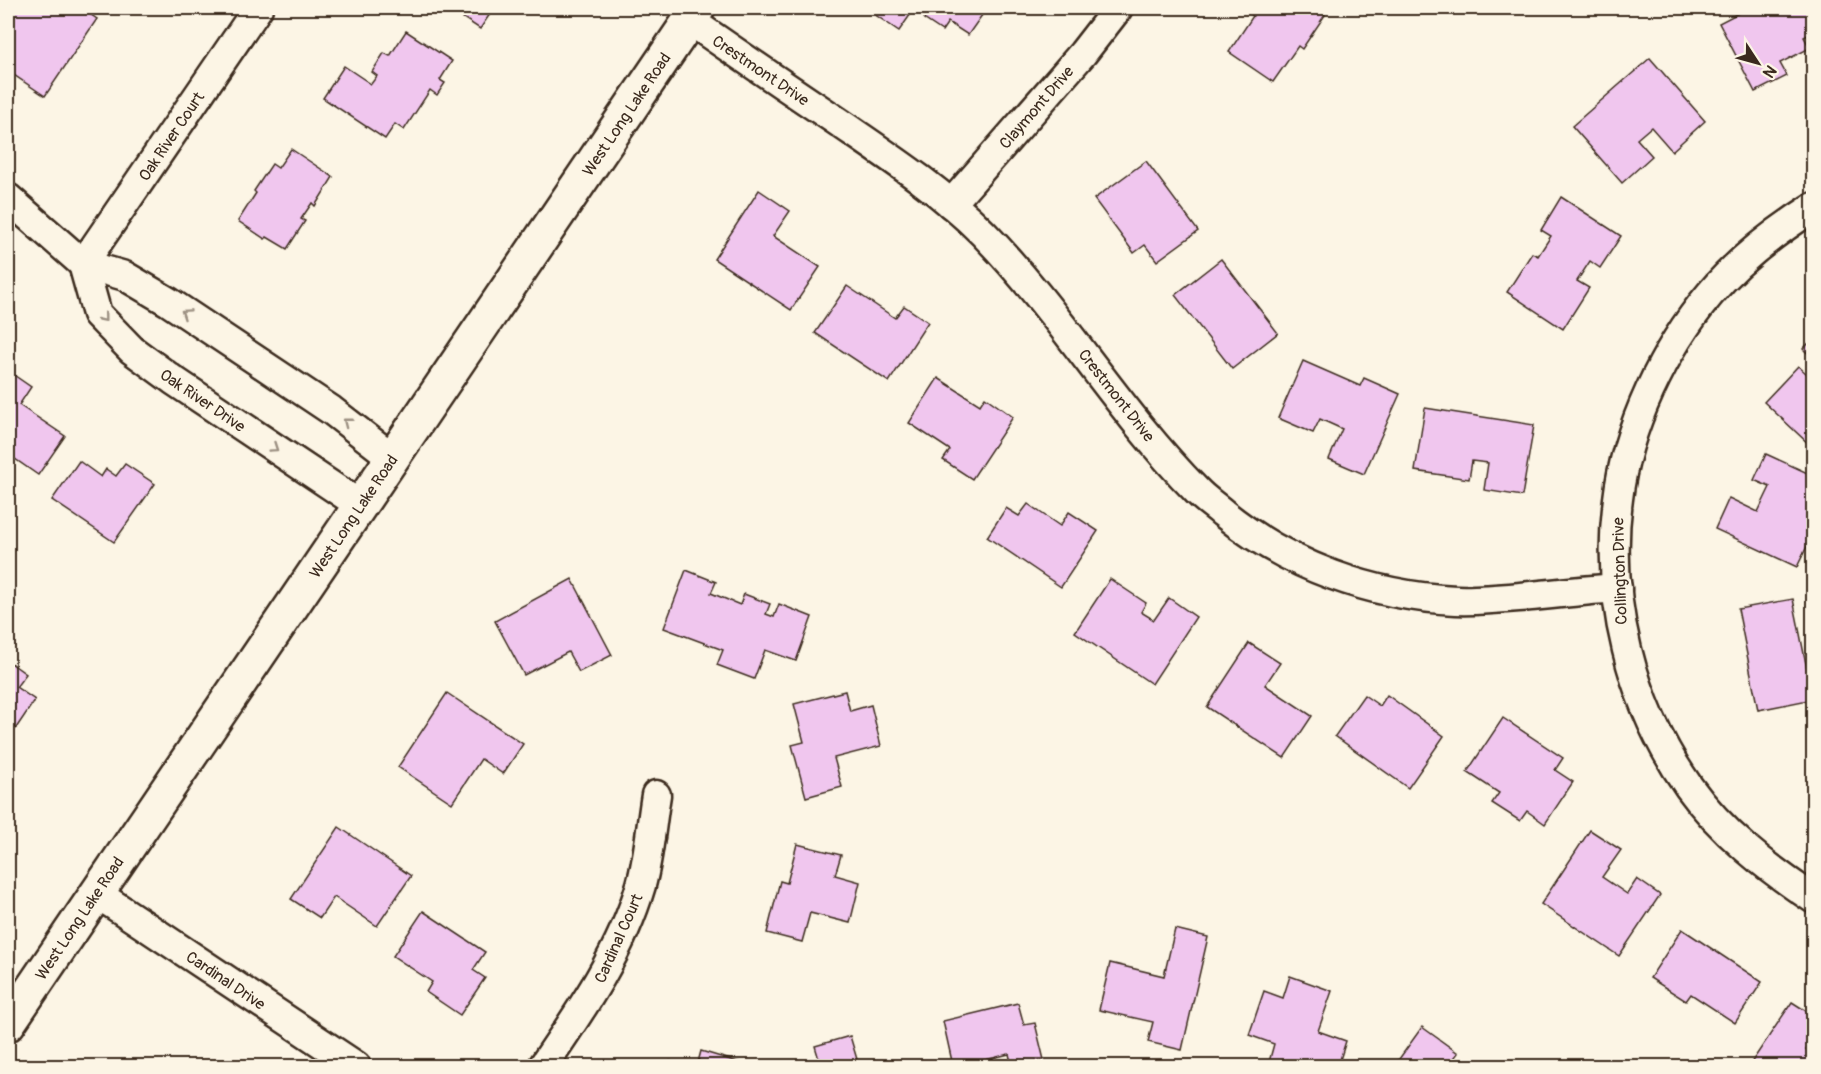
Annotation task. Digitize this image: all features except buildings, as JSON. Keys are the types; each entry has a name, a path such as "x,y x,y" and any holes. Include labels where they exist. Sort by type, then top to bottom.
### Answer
{"main road":[{"name":"West Long Lake Road","path":"8,1024 693,14"}],"street":[{"name":"Oak River Court","path":"83,264 258,8"},
{"name":"Claymont Drive","path":"951,204 1083,53 1118,8"},
{"name":"Crestmont Drive","path":"693,14 907,169 951,204 982,233 1049,308 1137,422 1198,493 1237,524 1280,551 1323,572 1367,586 1413,596 1458,600 1617,588"},
{"path":"8,198 83,264 125,276 169,302 331,410 393,458"},
{"name":"Collington Drive","path":"1814,207 1778,230 1741,261 1710,294 1690,320 1662,365 1640,415 1628,453 1618,498 1615,540 1622,632 1636,680 1666,749 1689,787 1718,822 1751,853 1790,884 1814,899"},
{"name":"Oak River Drive","path":"83,264 97,315 132,350 360,505"},
{"name":"Cardinal Court","path":"543,1066 593,992 629,920 641,884 656,795"},
{"name":"Cardinal Drive","path":"96,893 356,1066"}]}
